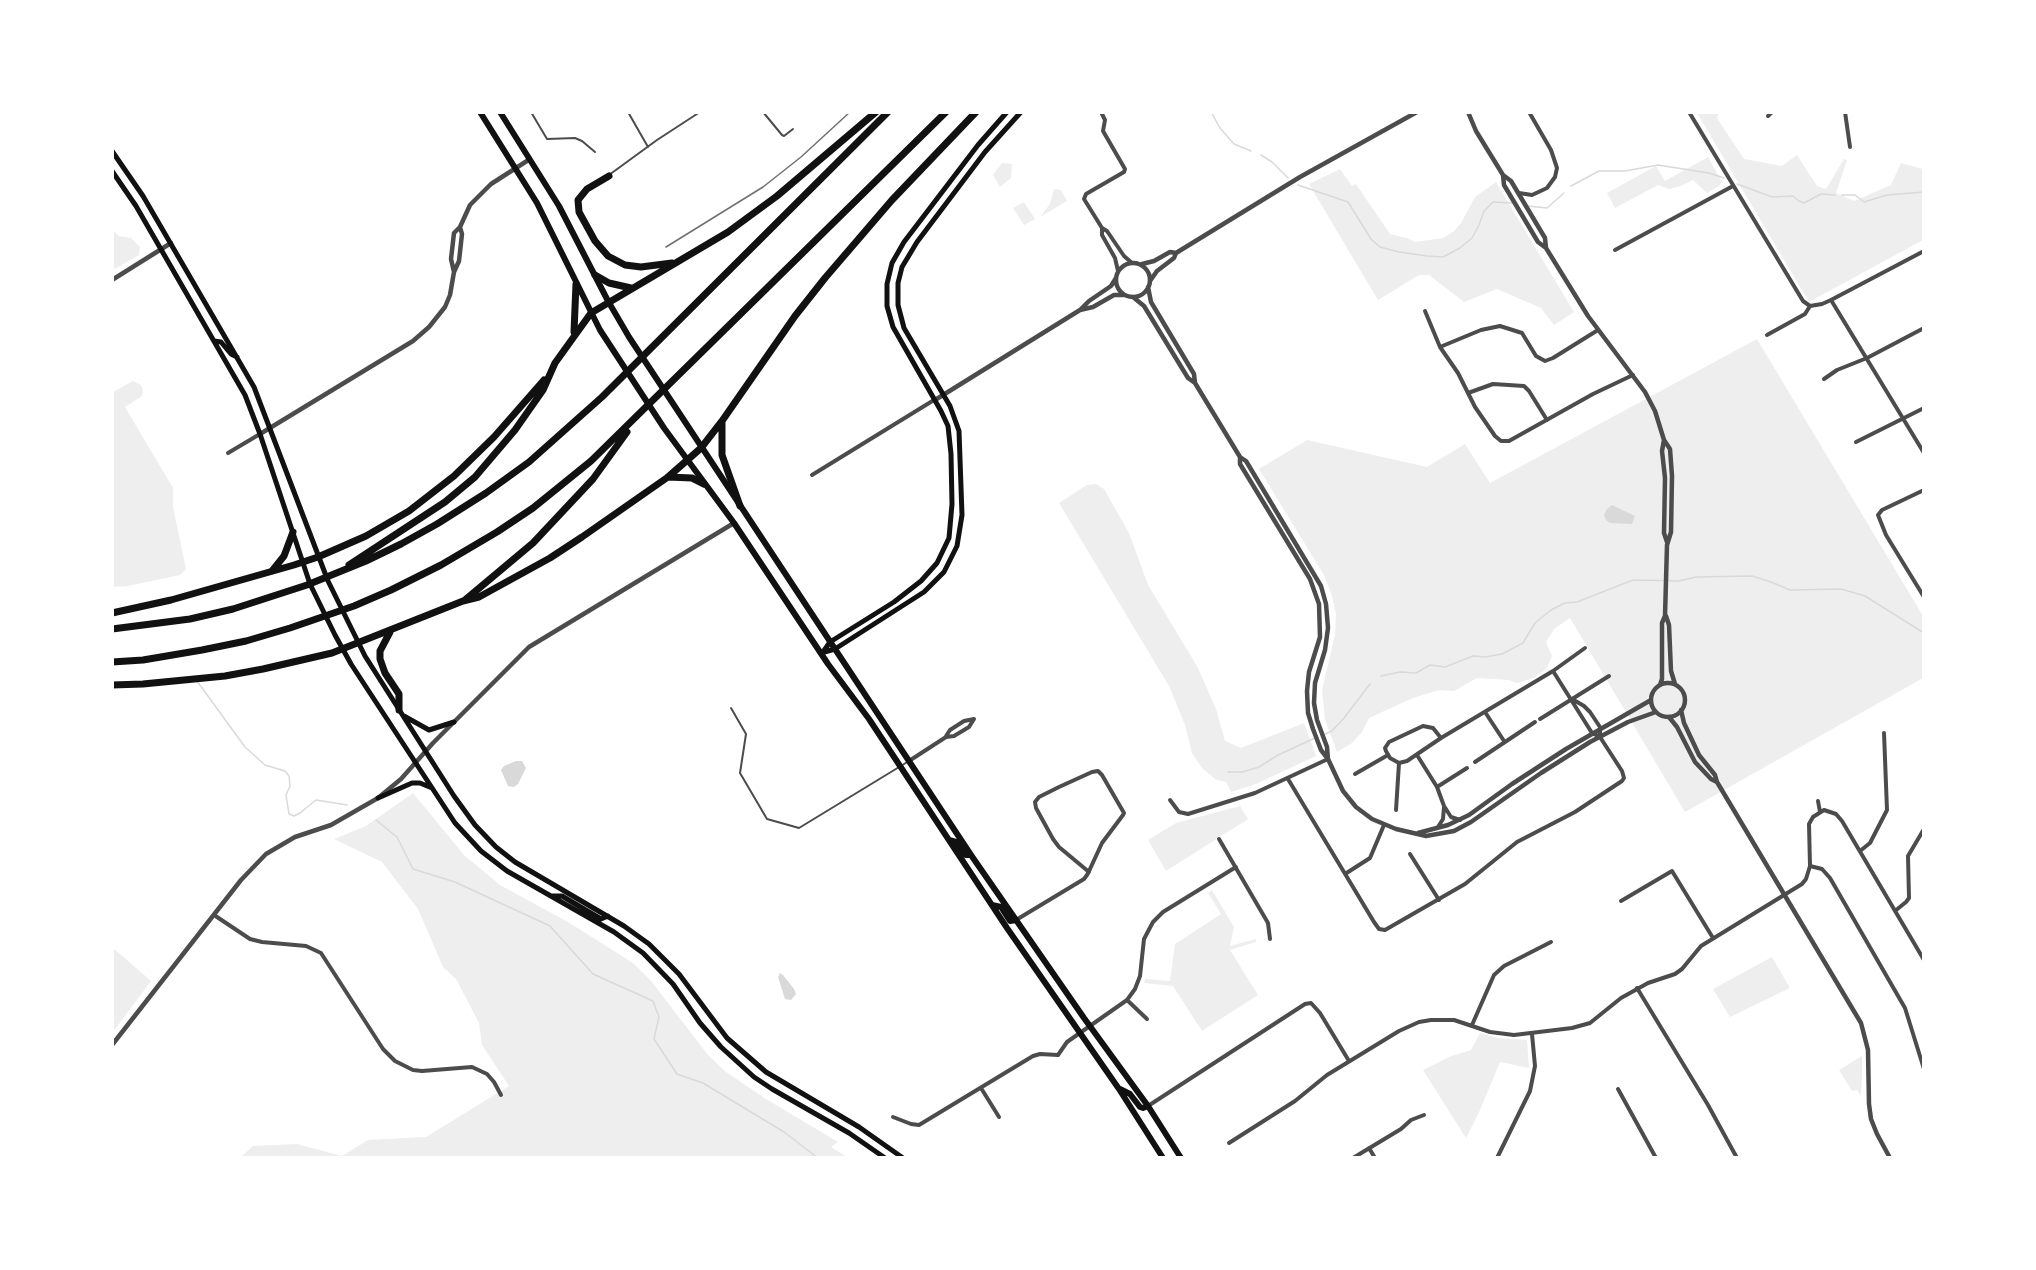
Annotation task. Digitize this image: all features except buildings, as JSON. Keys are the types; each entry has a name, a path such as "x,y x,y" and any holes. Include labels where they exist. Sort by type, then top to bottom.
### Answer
{"highway":[{"path":"112,613 171,600 303,562 319,560 392,522 437,490 473,458 546,378 591,313 728,232 876,112"},
{"path":"112,630 190,619 289,592 384,552 437,524 504,481 552,443 888,112"},
{"path":"112,662 166,657 246,641 354,606 391,590 466,551 524,514 591,461 637,418 946,112"},
{"path":"112,685 206,678 263,669 342,649 390,632 463,601 479,597 550,558 668,477 701,448 722,422 795,316 825,278 892,200 976,112"},
{"path":"609,176 581,193 577,206 582,220 602,249 613,260 629,266 640,267 677,262"},
{"path":"595,275 609,283 632,288"},
{"path":"574,335 576,284"},
{"path":"333,575 445,502 475,477 515,430 543,390 546,378"},
{"path":"463,601 519,556 540,535 593,478 637,418"},
{"path":"722,422 723,455 740,506"},
{"path":"668,477 692,478 704,484"},
{"path":"272,571 284,556 293,532"},
{"path":"390,632 380,651 380,659 385,673 399,694 401,713"}],"main road":[{"path":"480,112 537,203 591,313 664,428 734,523 821,653 869,718 1163,1158"},
{"path":"500,112 559,206 629,338 971,855 1089,1026 1148,1106 1181,1158"},
{"path":"821,653 830,642 915,587 934,568 949,538 952,520 951,454 948,426 898,339 891,322 887,291 891,267 897,252 978,145 1007,112"},
{"path":"821,653 835,649 924,592 944,572 955,550 962,524 960,440 954,413 902,322 897,292 900,272 910,252 943,207 985,152 1021,112"},
{"path":"112,151 137,186 254,387 271,427 319,560 358,644 466,813 496,847 524,867 608,916 649,944 679,974 727,1038 765,1072 859,1127 903,1158"},
{"path":"112,171 161,250 245,395 305,570 334,635 455,823 481,850 507,871 624,939 651,960 721,1047 754,1077 843,1129 885,1158"},
{"path":"214,341 221,342 231,354 237,357"},
{"path":"401,713 429,730 454,722"},
{"path":"378,798 412,783 420,783 432,788"},
{"path":"949,840 956,842 966,855 971,855"},
{"path":"549,896 562,896 602,919 608,916"},
{"path":"992,904 1001,907 1010,921 1016,920"},
{"path":"1119,1089 1130,1094 1140,1107 1148,1106"}],"street":[{"path":"1101,112 1105,120 1104,131 1125,169 1124,172 1085,196 1084,199 1102,228 1107,231 1124,256 1148,271 1150,281"},
{"path":"1133,297 1142,294 1157,271 1174,258 1176,253 1300,177 1417,112"},
{"path":"1468,112 1476,131 1503,175 1511,181 1545,238 1546,248"},
{"path":"1518,193 1532,195 1540,192 1551,184 1557,168 1551,150 1529,112"},
{"path":"1689,112 1803,301 1810,306 1831,300 1923,251"},
{"path":"1845,112 1850,147"},
{"path":"228,453 425,332 444,307 452,288 454,272 459,261 462,234 460,227 467,211 478,195 490,184 530,159"},
{"path":"1503,175 1504,185 1538,242 1546,248 1598,330 1633,375 1650,402 1664,440 1670,449 1671,532 1667,544 1660,684"},
{"path":"1615,250 1733,186"},
{"path":"812,475 1080,310 1111,286 1118,271 1115,258 1102,235 1102,228"},
{"path":"112,280 171,243"},
{"path":"1141,265 1170,252 1176,253"},
{"path":"1118,271 1123,266 1132,263"},
{"path":"1116,278 1118,287 1126,295"},
{"path":"1148,287 1151,302 1194,374 1195,383"},
{"path":"1080,310 1093,308 1114,296 1126,295 1133,297 1144,306 1188,378 1195,383 1240,457 1246,461 1312,570 1324,596 1328,628 1314,693 1317,720 1327,747 1328,759"},
{"path":"1831,300 1923,453"},
{"path":"1767,335 1805,314 1810,306"},
{"path":"1425,311 1427,321 1440,346 1495,436 1501,441 1509,441 1633,375"},
{"path":"1440,346 1481,330 1500,326 1521,333 1536,356 1545,361 1598,330"},
{"path":"1824,379 1837,370 1867,358 1923,328"},
{"path":"1468,393 1493,384 1524,386 1546,420"},
{"path":"1856,442 1923,408"},
{"path":"1240,457 1240,464 1310,579 1317,595 1321,626 1308,681 1307,701 1311,723 1321,750 1328,759 1338,783 1348,798 1365,814 1384,825 1426,836 1454,831 1471,822 1541,772 1600,736 1628,722 1656,712 1669,717 1700,768 1718,782"},
{"path":"1923,490 1882,510 1878,515 1886,535 1923,597"},
{"path":"112,1045 249,870 271,850 295,837 328,827 378,798 529,647 734,523"},
{"path":"1665,616 1669,625 1671,671 1675,684 1683,692 1685,698 1681,710 1695,747 1715,775 1864,1029 1869,1055 1871,1119 1890,1158"},
{"path":"1399,763 1417,755 1554,670 1585,648"},
{"path":"1554,670 1592,733 1600,736"},
{"path":"1540,719 1609,676"},
{"path":"1418,833 1460,820 1523,776 1600,728 1641,708 1651,700 1655,688 1660,684 1675,684"},
{"path":"1288,779 1374,922 1382,930 1398,924 1465,884 1517,842 1575,812 1622,781 1624,778 1622,771 1600,736 1600,728 1584,706 1572,699"},
{"path":"1651,700 1656,712"},
{"path":"1669,717 1681,710"},
{"path":"1485,712 1504,741"},
{"path":"909,761 946,737 954,736 969,727 974,719 964,721 950,730 946,737"},
{"path":"1474,762 1535,722"},
{"path":"1399,763 1388,755 1385,747 1389,742 1423,726 1433,728 1441,738"},
{"path":"1860,851 1870,843 1887,810 1884,734"},
{"path":"1355,774 1388,755"},
{"path":"1417,755 1437,787 1451,817 1460,820"},
{"path":"1170,800 1179,812 1188,814 1256,793 1328,759"},
{"path":"1396,810 1399,763"},
{"path":"1437,787 1467,768"},
{"path":"1016,920 1084,879 1089,872 1102,843 1124,814 1098,771 1059,787 1035,802 1036,808 1059,847 1089,872"},
{"path":"1818,801 1820,812"},
{"path":"1438,827 1443,819 1444,806"},
{"path":"1229,1143 1295,1101 1327,1075 1399,1031 1419,1022 1444,1019 1502,1034 1532,1034 1590,1023 1637,988 1675,974 1682,969 1694,952 1713,938 1785,895 1806,879 1810,866 1809,824 1820,812 1831,812 1839,818 1923,960"},
{"path":"1345,874 1370,858 1384,825"},
{"path":"1895,911 1909,898 1908,856 1923,829"},
{"path":"1219,839 1268,923 1270,939"},
{"path":"1410,854 1439,900"},
{"path":"1810,866 1822,869 1830,878 1905,1008 1923,1069"},
{"path":"893,1117 919,1125 1033,1056 1058,1055 1064,1044 1126,1000 1138,984 1144,939 1153,922 1163,912 1236,867"},
{"path":"1621,901 1672,871 1713,938"},
{"path":"214,915 250,939 306,946 321,953 383,1049 395,1061 413,1070 422,1071 472,1067 487,1074 501,1095"},
{"path":"1472,1025 1494,975 1504,966 1551,942"},
{"path":"1637,988 1708,1105 1737,1158"},
{"path":"1126,1000 1147,1019"},
{"path":"1148,1106 1305,1004 1315,1005 1349,1061"},
{"path":"1497,1158 1530,1091 1535,1066 1532,1034"},
{"path":"981,1088 999,1117"},
{"path":"1618,1089 1656,1158"},
{"path":"1353,1158 1401,1129 1410,1120 1424,1115"},
{"path":"1370,1148 1376,1158"}],"lane":[{"path":"531,112 546,138 552,140 565,137 575,138 595,152"},
{"path":"628,112 648,147"},
{"path":"609,176 700,112"},
{"path":"764,112 782,135 794,129"},
{"path":"731,708 746,737 740,773 767,819 799,828 909,761"}],"shaded area":[{"path":"1697,113 1719,113 1717,118 1744,159 1782,166 1797,155 1817,186 1826,189 1844,159 1847,160 1836,193 1854,201 1891,185 1901,163 1923,169 1923,240 1809,302"},
{"path":"1708,157 1722,182 1707,193 1693,180 1669,189 1658,185 1615,208 1607,193 1656,166 1665,181"},
{"path":"1002,163 1012,164 1011,178 1000,187 993,175"},
{"path":"1340,169 1352,186 1356,184 1390,234 1415,242 1443,238 1454,231 1475,197 1496,182 1574,312 1554,325 1541,308 1497,289 1464,302 1429,275 1419,275 1378,300 1309,184"},
{"path":"1054,189 1061,190 1067,201 1040,217 1050,204"},
{"path":"1024,202 1035,219 1024,225 1013,208"},
{"path":"112,230 119,236 131,238 140,247 139,255 113,270"},
{"path":"1757,339 1923,616 1923,678 1685,812 1570,618 1554,629 1546,642 1552,656 1547,668 1534,678 1517,683 1509,680 1477,678 1454,691 1439,690 1413,698 1369,718 1362,732 1352,743 1337,752 1325,720 1322,690 1335,635 1336,615 1332,596 1324,575 1259,469 1307,440 1427,467 1465,444 1490,483"},
{"path":"133,381 141,385 142,396 125,407 173,488 173,507 186,569 180,575 113,587 113,392"},
{"path":"1096,484 1104,489 1129,533 1148,585 1197,666 1216,709 1225,741 1241,748 1304,723 1316,756 1256,784 1231,792 1226,782 1215,779 1202,768 1192,753 1185,725 1169,686 1059,503 1087,485"},
{"path":"1612,505 1635,516 1632,524 1610,523 1606,520 1604,515"},
{"path":"522,761 526,768 518,784 514,787 508,786 501,770 504,766"},
{"path":"413,793 464,855 500,885 568,922 633,963 651,981 708,1055 726,1072 838,1142 831,1147 847,1157 240,1158 253,1146 297,1144 342,1156 368,1140 426,1137 509,1086 482,1045 479,1023 456,979 443,967 418,909 382,862 334,839 366,826"},
{"path":"1240,806 1248,819 1166,871 1148,840 1176,823"},
{"path":"1212,890 1234,927 1230,946 1256,939 1256,942 1230,950 1258,995 1202,1031 1173,986 1144,983 1145,979 1170,981 1175,944 1221,914 1208,893"},
{"path":"113,948 151,981 113,1032"},
{"path":"1772,957 1790,988 1730,1017 1713,989"},
{"path":"780,973 794,989 796,994 791,1000 785,999 778,977"},
{"path":"1480,1033 1498,1038 1527,1040 1529,1068 1500,1062 1466,1138 1423,1070 1451,1056 1471,1050"},
{"path":"1862,1056 1861,1096 1857,1090 1852,1091 1839,1070"}],"waterway":[{"path":"1211,112 1220,128 1234,144 1251,151"},
{"path":"1261,155 1272,162 1288,178"},
{"path":"1571,186 1599,171 1625,171 1658,165 1709,173 1724,178"},
{"path":"1737,184 1772,197 1793,196 1804,203 1821,194 1835,195"},
{"path":"1298,185 1348,202 1371,239 1380,247 1427,256 1443,257 1460,248 1472,238 1484,211 1493,202 1512,203"},
{"path":"1842,195 1855,195 1864,202 1887,195 1924,192"},
{"path":"1528,206 1547,208 1564,193"},
{"path":"1381,676 1400,672 1416,673 1430,665 1445,667 1473,656 1485,657 1502,654 1523,643 1535,623 1551,610 1633,580 1679,581 1696,577 1752,576 1790,590 1841,589 1865,596 1924,633"},
{"path":"197,681 245,747 265,765 285,771 289,776 290,786 286,795 289,814 294,816 300,813 316,800 347,805"},
{"path":"1325,734 1332,731 1344,718 1370,684"},
{"path":"1228,772 1242,772 1259,767 1278,755 1315,738"},
{"path":"376,820 397,837 413,869 455,882 550,926 593,974 653,1001 659,1017 654,1039 677,1074 703,1083 784,1132 818,1158"}],"tram line":[{"path":"666,247 763,187 801,157 850,112"}]}
